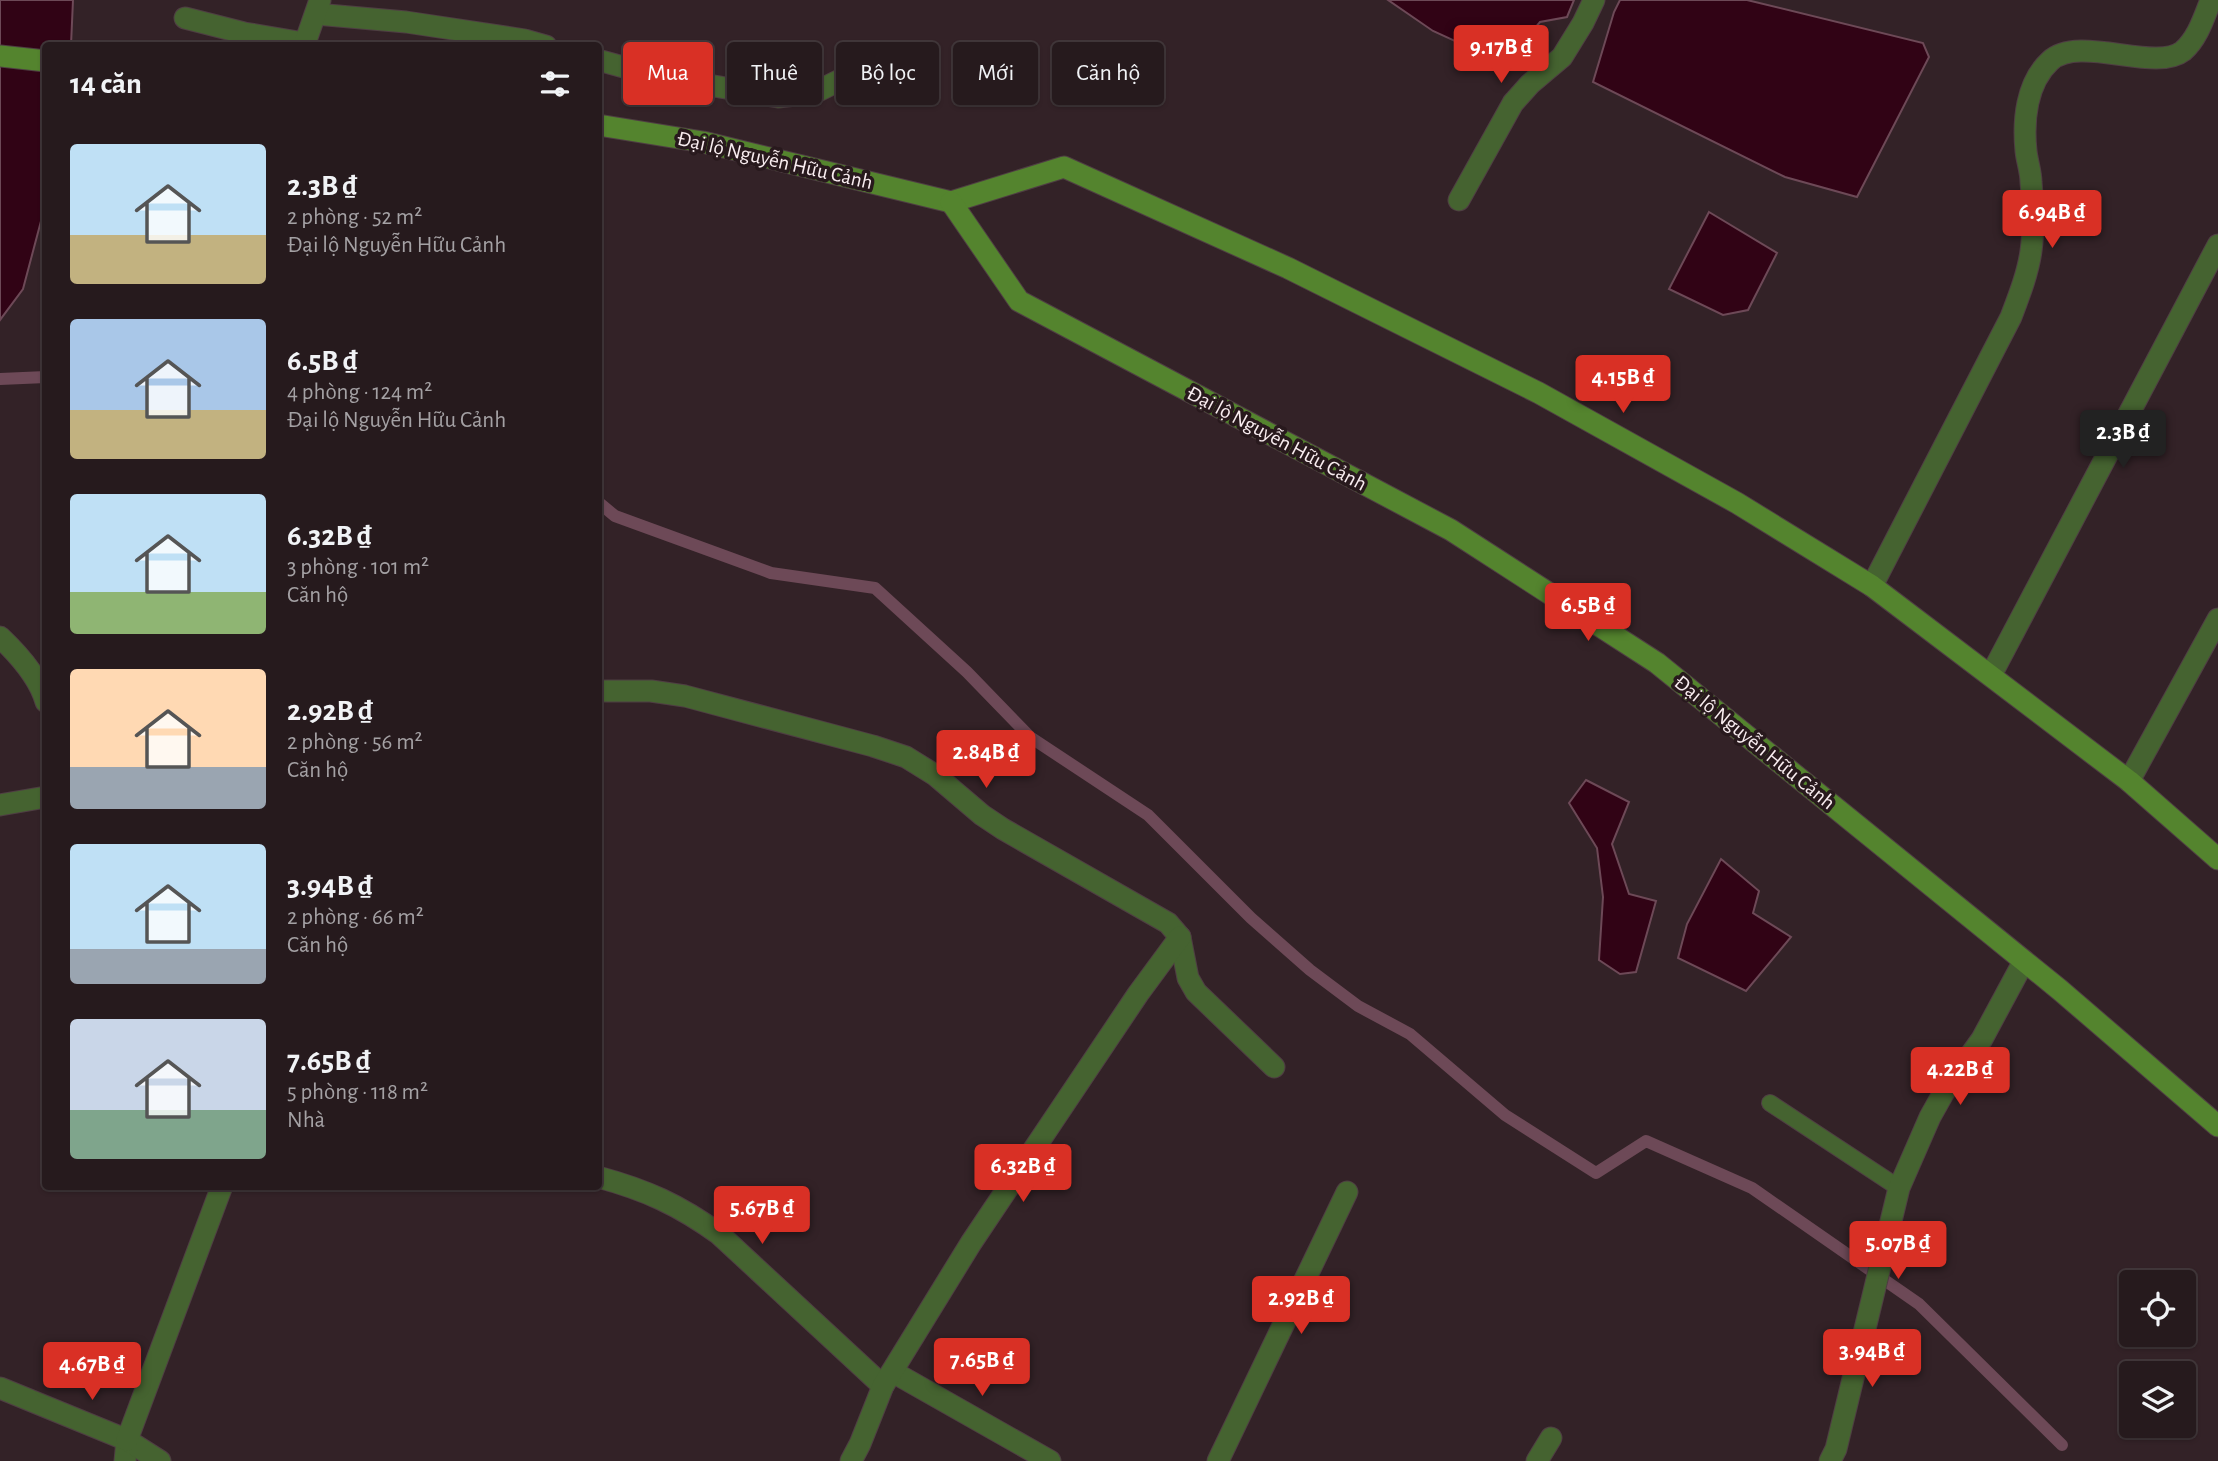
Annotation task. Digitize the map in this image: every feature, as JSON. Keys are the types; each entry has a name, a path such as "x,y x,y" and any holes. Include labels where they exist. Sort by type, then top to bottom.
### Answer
{"main road":[{"path":"0,56 42,61"},
{"name":"Đại lộ Nguyễn Hữu Cảnh","path":"602,126 703,142 951,202 1019,301 1451,530 1657,663 2024,961 2218,1126"},
{"path":"951,202 1064,167 1288,268 1539,393 1737,503 1872,586 2129,781 2218,859"}],"street":[{"path":"1458,200 1513,103 1562,57 1594,0"},
{"path":"1872,586 2011,317 2021,291 2031,252 2031,181 2026,150 2026,114 2033,84 2050,61 2069,50 2165,58 2182,52 2196,35 2211,0"},
{"path":"305,42 318,7 532,42"},
{"path":"185,18 293,42"},
{"path":"602,61 656,76 778,97 814,93 836,82"},
{"path":"1991,675 2218,245"},
{"path":"2129,781 2218,619"},
{"path":"0,637 16,651 42,690"},
{"path":"602,691 651,691 685,696 906,757 935,775 1003,829 1168,923 1180,937 1188,978 1196,992 1274,1067"},
{"path":"0,805 42,798"},
{"path":"851,1461 888,1379 971,1243 1180,937"},
{"path":"1830,1461 1836,1449 1899,1188 1930,1117 1944,1092 1982,1039 2024,961"},
{"path":"602,1178 644,1190 689,1212 719,1234 888,1379 1051,1461"},
{"path":"125,1461 128,1440 221,1190"},
{"path":"1218,1461 1347,1192"},
{"path":"0,1388 128,1440 160,1461"},
{"path":"1537,1461 1551,1438"}],"lane":[{"path":"1770,1103 1899,1188"}],"shaded area":[{"path":"0,0 73,0 71,42 42,42 42,217 23,289 0,320"},
{"path":"1388,0 1574,0 1567,17 1540,22 1505,64 1433,31"},
{"path":"1620,0 1747,0 1923,43 1929,57 1857,197 1785,177 1593,82"},
{"path":"1709,212 1777,253 1748,310 1723,315 1669,289"},
{"path":"1586,780 1629,802 1612,844 1629,894 1656,901 1636,972 1620,974 1599,960 1603,897 1597,848 1569,803"},
{"path":"1721,859 1759,891 1753,913 1791,937 1746,991 1678,958 1687,924"}],"waterway":[{"path":"0,379 42,377"},
{"path":"602,505 615,516 771,573 875,588 967,672 1030,737 1148,815 1251,918 1310,970 1358,1006 1410,1034 1505,1115 1596,1173 1646,1141 1752,1188 1919,1304 2062,1445"}]}
